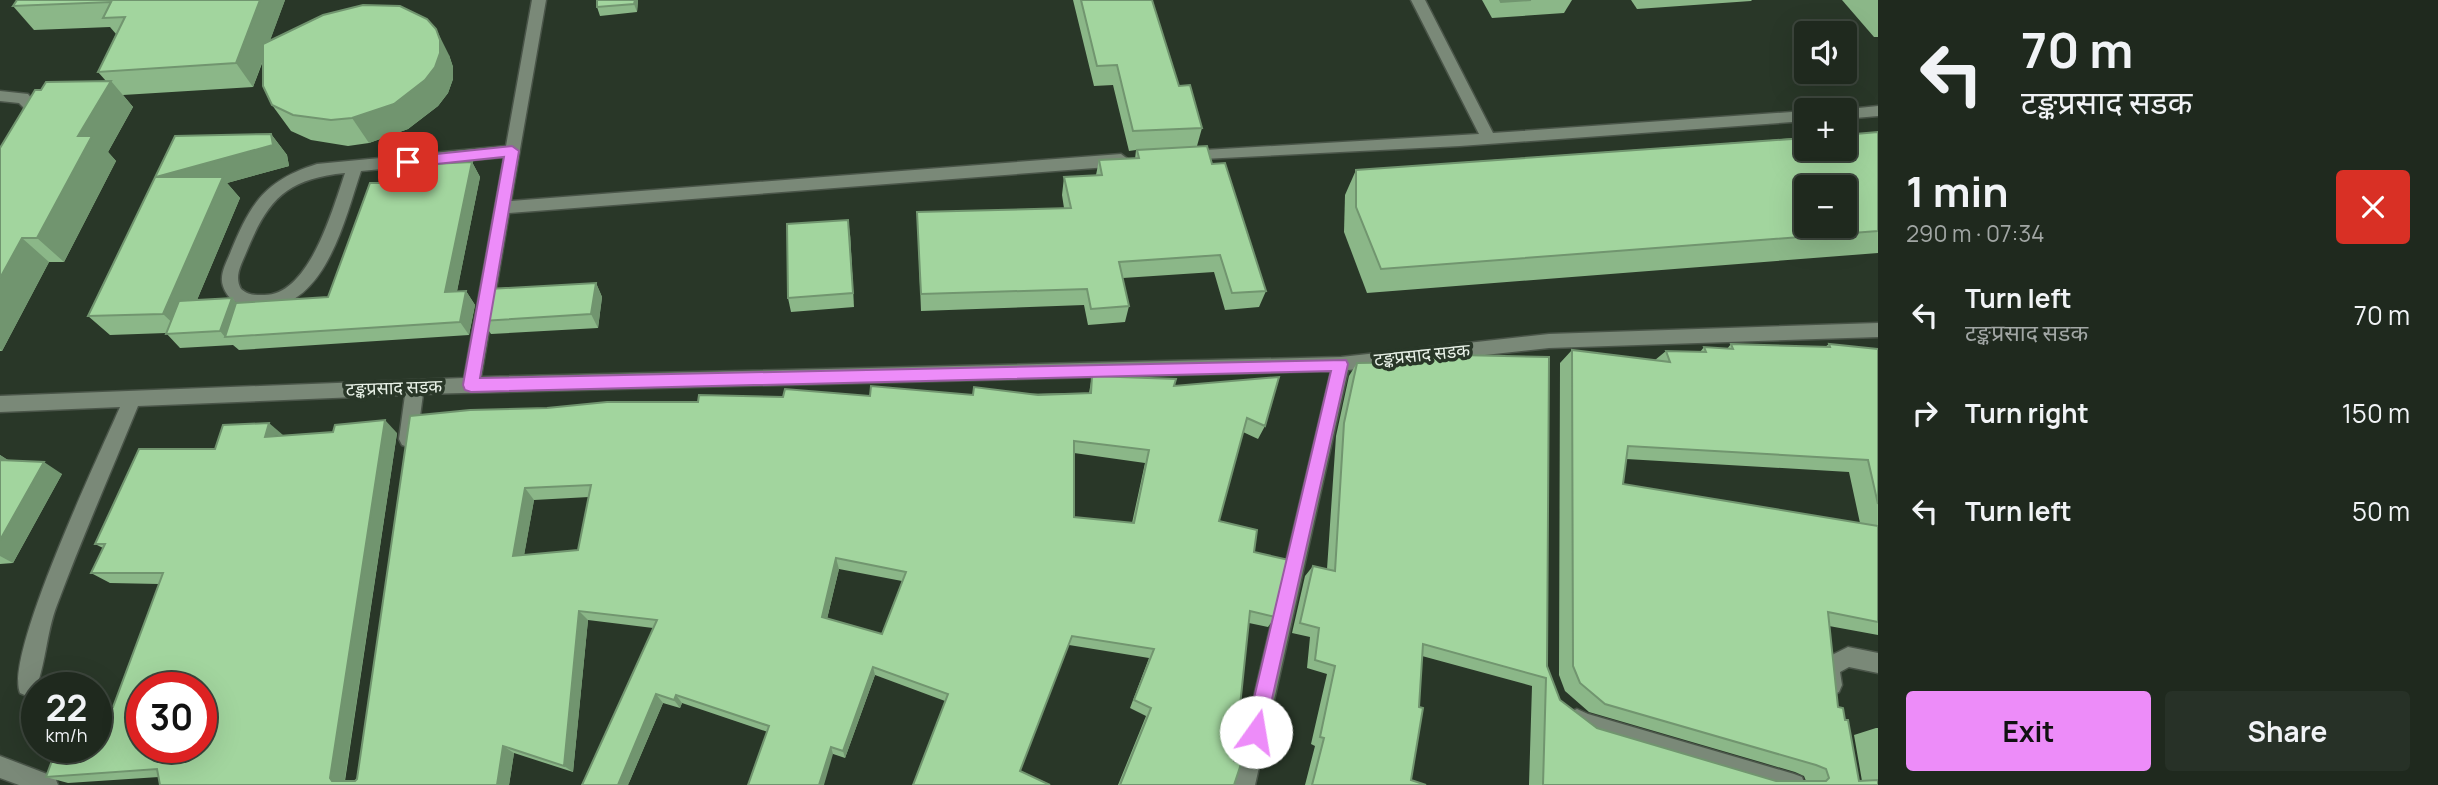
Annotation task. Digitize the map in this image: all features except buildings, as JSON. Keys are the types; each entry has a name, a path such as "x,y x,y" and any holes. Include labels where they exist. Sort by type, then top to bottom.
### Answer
{"street":[{"path":"471,385 539,0"},
{"path":"1418,0 1489,139"},
{"path":"0,96 23,98 31,107 27,127 20,138"},
{"path":"1857,113 1878,111"},
{"path":"1170,157 1489,139 1794,117"},
{"path":"355,167 321,257 303,284 292,293 264,302 250,302 232,292 230,273 262,200 273,188 302,173 355,167 512,151"},
{"path":"502,208 1142,159"},
{"name":"टङ्कप्रसाद सडक","path":"0,404 471,385 1340,364 1549,348 1878,330"},
{"path":"1244,785 1340,364"},
{"path":"406,454 415,387"},
{"path":"30,672 35,642 47,607 132,399"},
{"path":"1836,707 1829,667 1848,657 1878,663"},
{"path":"1564,708 1582,723 1794,785"},
{"path":"0,767 47,785"}],"route":[{"path":"408,162 512,151 471,385 1340,364 1256,732"}]}
